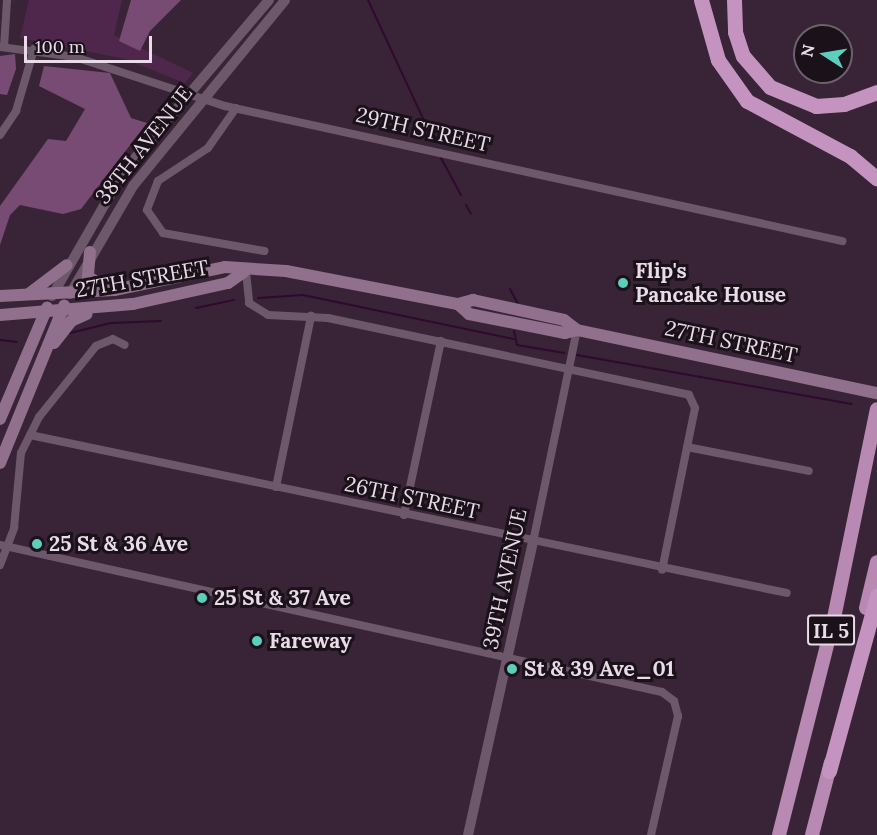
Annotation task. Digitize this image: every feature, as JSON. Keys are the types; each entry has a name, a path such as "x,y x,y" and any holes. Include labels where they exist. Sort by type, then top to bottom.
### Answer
{"highway":[{"path":"701,0 718,60 747,101 850,156 877,178"},
{"path":"734,0 735,32 743,56 770,87 816,106 844,104 877,92"},
{"name":"IL 5","path":"779,835 834,618 877,409"},
{"name":"IL 5","path":"812,835 877,562"},
{"path":"829,771 877,595"}],"main road":[{"path":"90,252 90,281 114,290"},
{"path":"24,296 46,286 67,265"},
{"name":"27TH STREET","path":"0,296 52,296 114,290 225,267 245,272 317,275 458,304 469,314 565,333 577,330 877,393"},
{"name":"27TH STREET","path":"4,315 44,314 102,308 228,283 245,272"},
{"path":"0,463 70,294"},
{"path":"0,419 52,296"},
{"path":"46,350 71,321 102,308"},
{"path":"4,315 28,325 29,349"}],"street":[{"path":"2,47 7,0"},
{"name":"38TH AVENUE","path":"52,296 67,265 124,171 269,0"},
{"name":"38TH AVENUE","path":"70,294 90,252 133,186 285,0"},
{"name":"29TH STREET","path":"2,47 34,49 189,92 236,108 842,241"},
{"path":"0,135 13,120 34,49"},
{"name":"27TH STREET","path":"236,108 208,148 158,181 147,210 163,233 264,251"},
{"path":"245,272 247,297 254,308 268,315 311,316 441,341 693,399 687,447 662,570"},
{"path":"276,487 311,316"},
{"name":"39TH AVENUE","path":"468,835 577,330"},
{"path":"0,565 18,470 30,435 64,380 96,346 113,339 125,345"},
{"path":"404,515 441,341"},
{"name":"26TH STREET","path":"30,435 662,570 787,593"},
{"path":"687,447 809,471"},
{"path":"4,546 652,689 672,699 676,728 651,835"}],"shaded area":[{"path":"29,0 122,0 114,35 193,73 185,83 125,59 20,38"},
{"path":"131,0 181,0 150,31 140,51 119,41"},
{"path":"15,54 16,69 7,95 0,94 0,56"},
{"path":"44,66 110,73 131,118 147,123 81,209 63,214 20,205 10,215 0,245 0,206 48,139 66,141 85,109 39,86"}],"waterway":[{"path":"368,0 431,136"},
{"path":"441,158 461,195"},
{"path":"466,205 471,214"},
{"path":"510,289 518,304"},
{"path":"258,298 303,295 513,339"},
{"path":"196,308 234,300"},
{"path":"70,333 111,323 161,321"},
{"path":"514,331 517,345 564,353"},
{"path":"0,340 17,342"},
{"path":"577,355 852,404"}],"place":[{"name":"Flip's Pancake House","path":"623,283"},
{"name":"25 St & 36 Ave","path":"37,544"},
{"name":"25 St & 37 Ave","path":"202,598"},
{"name":"Fareway","path":"257,641"},
{"name":"St & 39 Ave_01","path":"512,669"}]}
